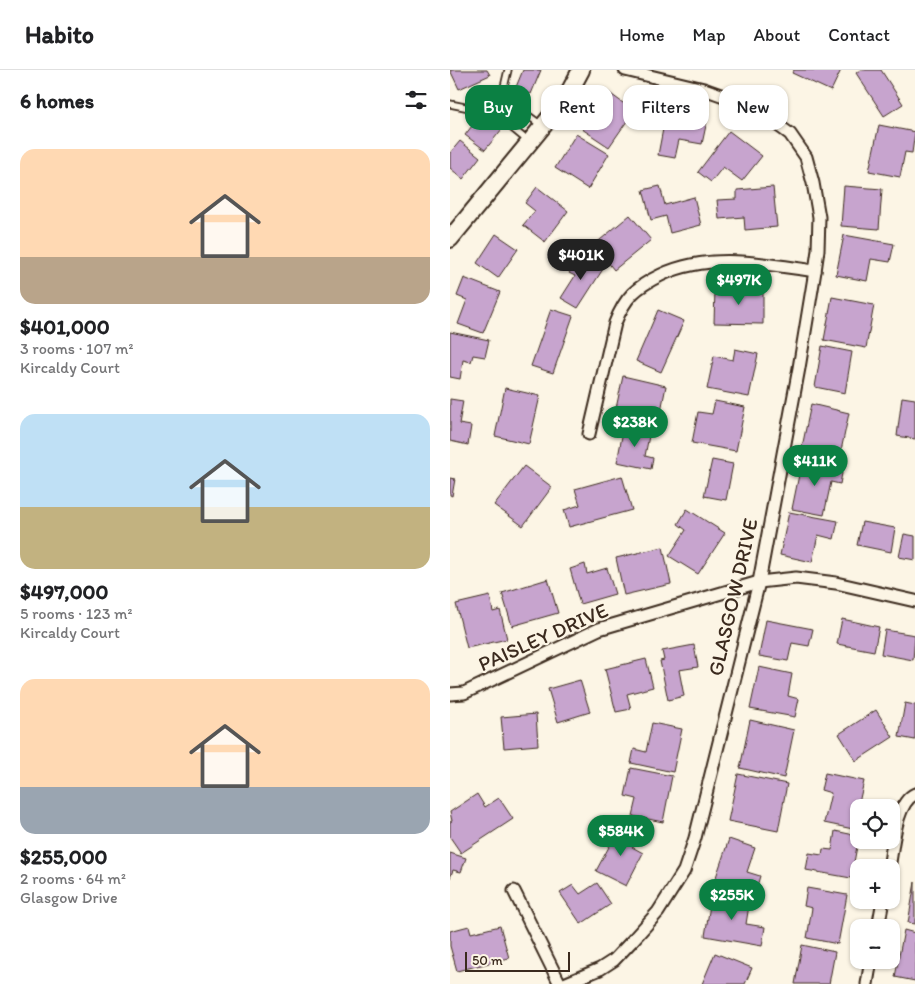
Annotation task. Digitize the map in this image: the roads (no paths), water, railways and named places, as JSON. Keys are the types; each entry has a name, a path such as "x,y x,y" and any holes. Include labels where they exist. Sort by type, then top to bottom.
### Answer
{"street":[{"path":"573,85 581,70"},
{"name":"GLASGOW DRIVE","path":"564,984 600,969 614,960 658,912 684,871 695,838 758,582 797,378 818,250 818,217 813,183 806,157 790,134 761,113 735,100 626,70"},
{"path":"451,236 541,128"},
{"path":"589,434 614,323 627,298 644,283 675,268 705,261 745,262 815,272"},
{"name":"PAISLEY DRIVE","path":"450,694 464,693 599,629 758,582 796,578 836,583 915,601"},
{"path":"891,859 900,814 910,796 915,794"},
{"path":"514,891 560,984"},
{"path":"867,984 870,969"}],"lane":[{"path":"508,70 504,88 507,100 541,125"},
{"path":"450,104 494,113 529,143"}]}
